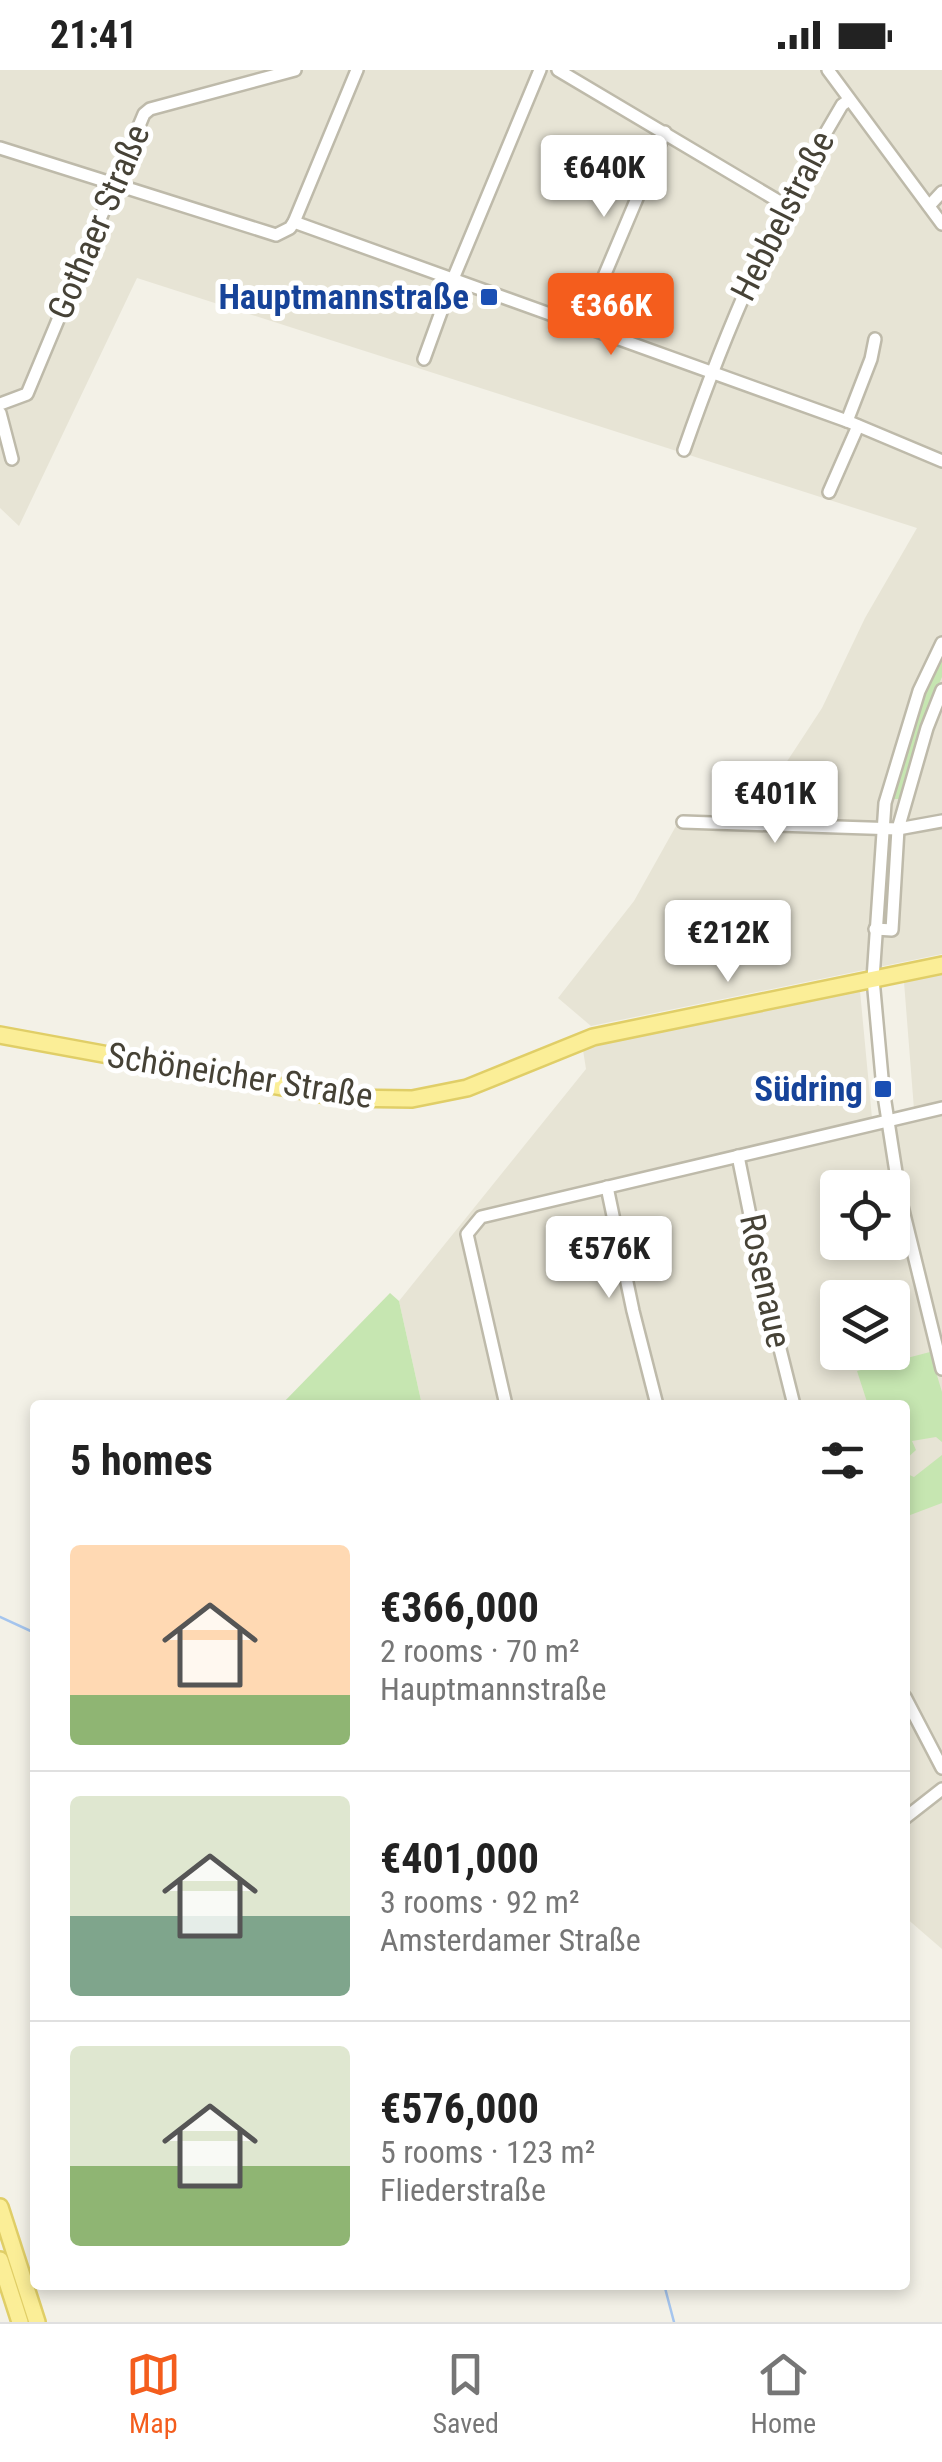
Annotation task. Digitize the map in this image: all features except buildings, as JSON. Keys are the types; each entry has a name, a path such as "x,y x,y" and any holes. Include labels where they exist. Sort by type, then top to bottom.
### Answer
{"main road":[{"name":"Schöneicher Straße","path":"0,1035 342,1098 412,1099 467,1088 593,1037 942,964"},
{"path":"0,2207 37,2322"},
{"path":"0,2260 20,2322"}],"street":[{"name":"Gothaer Straße","path":"0,404 27,394 144,114 150,108 296,70"},
{"path":"0,148 268,234 284,232 294,222 357,70"},
{"path":"424,359 452,280 540,70"},
{"path":"558,70 785,204"},
{"path":"828,70 942,224"},
{"name":"Hebbelstraße","path":"684,450 738,302 785,204 842,105 849,100"},
{"path":"582,326 665,132"},
{"path":"929,206 942,192"},
{"path":"294,222 852,424 942,461"},
{"path":"829,492 875,339"},
{"path":"0,413 12,459"},
{"path":"942,643 900,746 882,829 873,979 888,1120 910,1244 942,1369"},
{"path":"875,929 892,930 898,829 942,690"},
{"path":"682,822 898,829 942,821"},
{"path":"505,1400 468,1229 481,1216 942,1108"},
{"name":"Rosenaue","path":"738,1156 793,1400"},
{"path":"608,1187 632,1311 657,1400"},
{"path":"910,1707 942,1768"},
{"path":"910,1814 942,1789"}],"shaded area":[{"path":"0,70 942,70 942,954 591,1026 558,998 634,901 681,817 750,818 822,708 865,618 917,528 137,278 19,526 0,508"},
{"path":"942,974 942,1949 910,1921 910,1400 421,1400 399,1301 586,1069 583,1050 860,991 872,1118 880,1129 915,1122 904,982"}],"green space":[{"path":"942,651 942,677 919,729 902,799 891,799 912,715"},
{"path":"390,1293 399,1301 421,1400 286,1400"},
{"path":"930,1352 942,1392 942,1442 936,1437 912,1441 916,1450 910,1455 910,1400 866,1400 857,1371 910,1370 910,1357"},
{"path":"942,1455 942,1503 910,1515 910,1475 914,1477"}],"waterway":[{"path":"0,1617 30,1631"},
{"path":"666,2290 674,2322"}],"place":[{"name":"Hauptmannstraße","path":"489,297"},
{"name":"Südring","path":"883,1089"}]}
